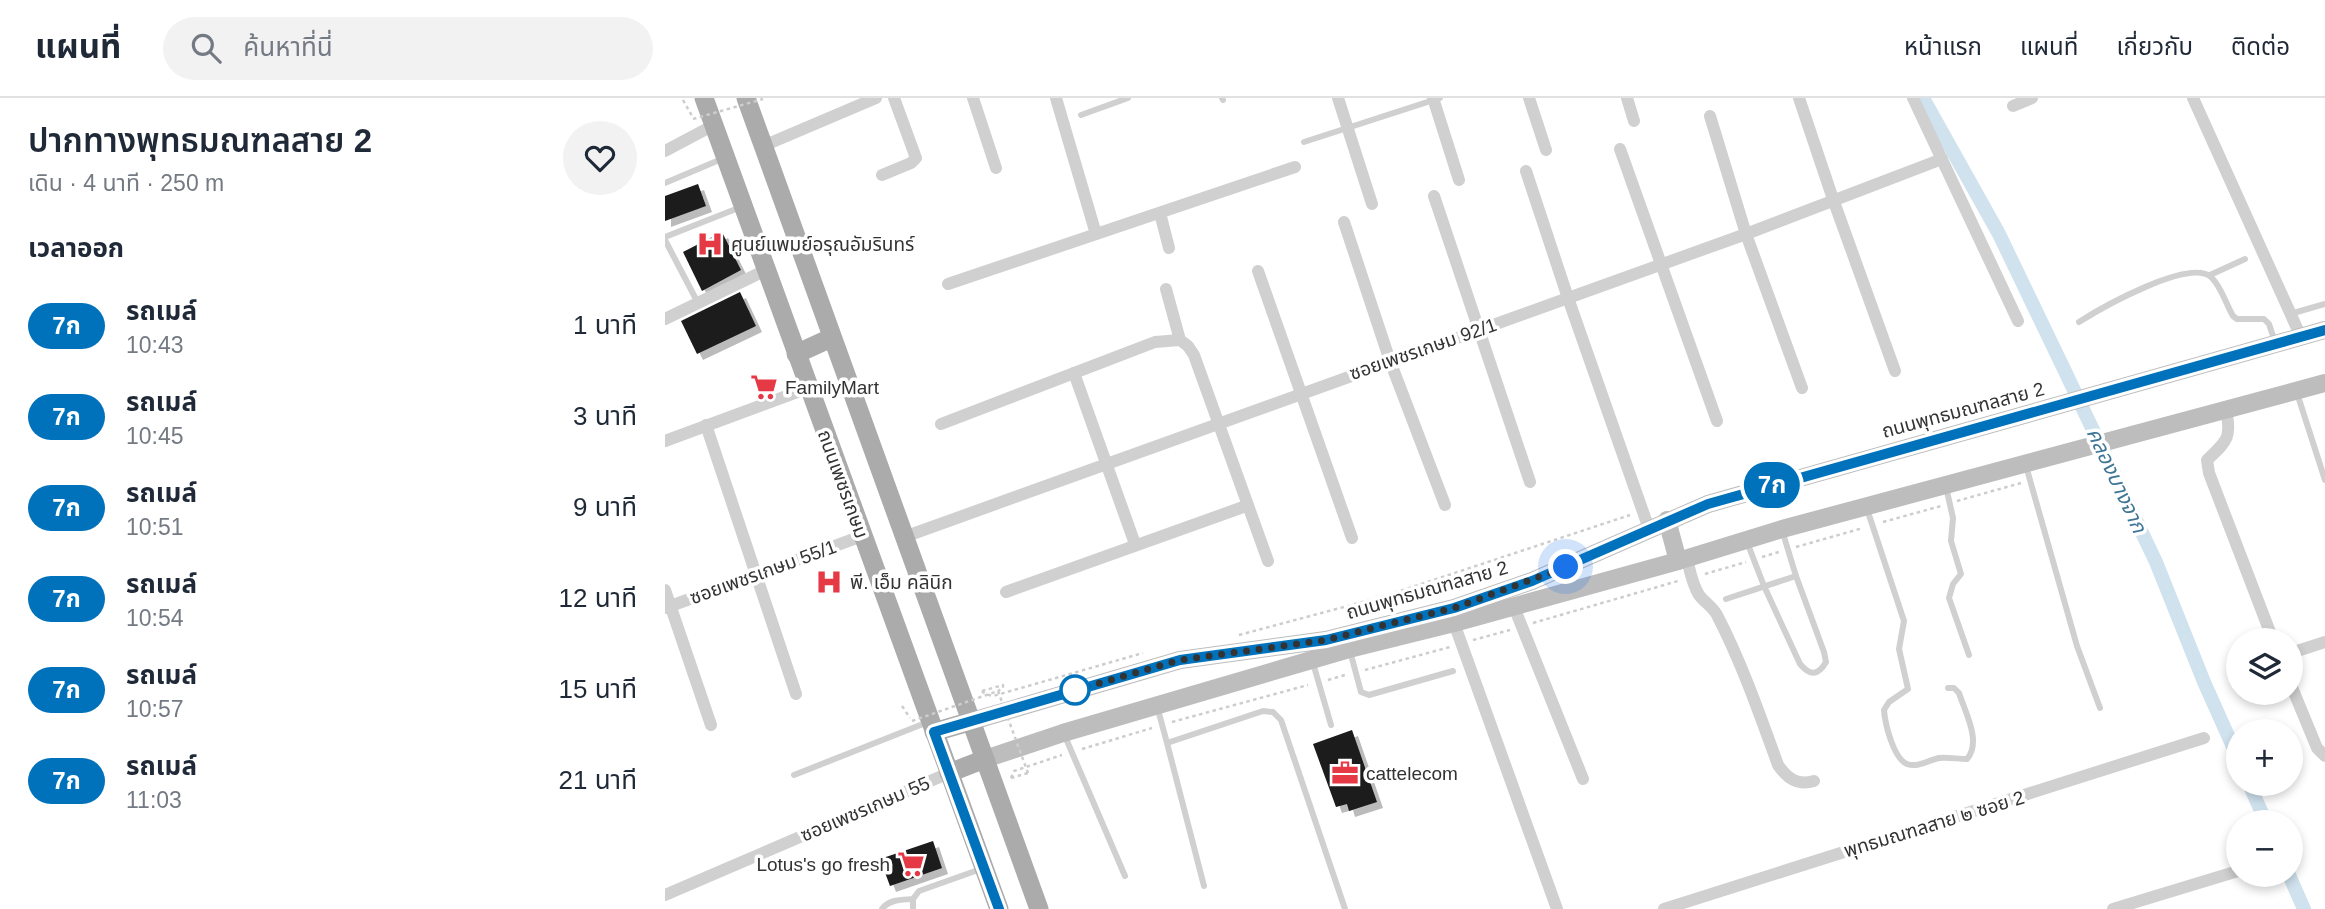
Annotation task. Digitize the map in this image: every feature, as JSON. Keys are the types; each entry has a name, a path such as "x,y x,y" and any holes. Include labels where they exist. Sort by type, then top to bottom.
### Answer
{"main road":[{"name":"ถนนเพชรเกษม","path":"704,98 862,536 925,725 949,773 999,909"},
{"name":"ถนนเพชรเกษม","path":"745,98 1039,909"},
{"name":"ถนนพุทธมณฑลสาย 2","path":"972,721 1180,660 1326,640 1454,608 1532,581 1667,520 1721,500 2325,330"},
{"path":"796,354 831,338"},
{"name":"ถนนพุทธมณฑลสาย 2","path":"985,759 1063,733 1349,649 1514,607 1781,529 2325,383"},
{"path":"1667,520 1682,560"},
{"path":"925,725 972,721"},
{"path":"949,773 985,759"}],"street":[{"path":"763,146 876,98"},
{"path":"882,175 911,163 916,158 894,98"},
{"path":"973,98 996,168"},
{"path":"1056,98 1096,234"},
{"path":"1338,98 1372,204"},
{"path":"1529,98 1546,150"},
{"path":"1627,98 1634,121"},
{"path":"1799,98 1895,371"},
{"path":"1913,98 2018,321"},
{"path":"2013,106 2032,98"},
{"path":"2193,98 2301,337"},
{"path":"1436,99 1459,180"},
{"path":"1710,116 1747,234 1802,388"},
{"path":"665,152 714,125"},
{"path":"1620,149 1717,421"},
{"name":"ซอยเพชรเกษม 92/1","path":"904,537 1747,234 1941,159"},
{"path":"948,284 1295,167"},
{"path":"1526,171 1649,529"},
{"path":"1434,196 1530,482"},
{"path":"1160,213 1169,248"},
{"path":"1344,222 1390,361 1445,505"},
{"path":"665,319 766,270"},
{"path":"1258,271 1352,538"},
{"path":"1166,289 1180,340 1194,355 1246,506 1268,561"},
{"path":"941,424 1155,342 1180,340"},
{"path":"1074,373 1135,544"},
{"path":"665,441 808,388"},
{"path":"2226,410 2231,429 2222,447 2207,460 2209,473 2268,628"},
{"path":"706,425 796,694"},
{"path":"1006,592 1246,506"},
{"name":"ซอยเพชรเกษม 55/1","path":"668,607 862,536"},
{"path":"1682,560 1700,597 1710,604 1716,614 1778,765 1786,776 1796,782 1814,781"},
{"path":"665,590 668,607 711,725"},
{"path":"1514,607 1583,779"},
{"path":"1454,623 1557,909"},
{"path":"2303,649 2325,642"},
{"path":"2299,705 2317,748 2325,756"},
{"name":"พุทธมณฑลสาย ๒ ซอย 2","path":"1664,909 2204,738"},
{"name":"ซอยเพชรเกษม 55","path":"665,895 949,773"},
{"path":"2113,909 2141,905 2226,875"}],"lane":[{"path":"1081,115 1128,98"},
{"path":"1304,142 1436,99"},
{"path":"665,183 726,157"},
{"path":"698,303 665,238 743,207"},
{"path":"2079,321 2115,300 2146,287 2195,273 2210,275 2245,259"},
{"path":"2210,275 2233,316 2264,319 2269,324 2276,344"},
{"path":"2290,314 2325,304"},
{"path":"2296,391 2325,480"},
{"path":"2030,463 2077,646 2101,708"},
{"path":"1945,485 1953,518 1951,541 1961,574 1953,584 1949,598 1969,655"},
{"path":"1866,507 1904,621 1899,649 1909,689 1889,702 1884,710 1890,739 1900,758 1907,764 1922,764 1940,758 1967,759 1971,754 1974,742 1959,693 1954,688 1948,688"},
{"path":"1746,540 1763,586 1800,664 1806,671 1814,673 1822,669 1826,662 1781,529"},
{"path":"1726,599 1796,576"},
{"path":"1349,649 1357,684 1361,692 1369,695 1453,671"},
{"path":"1313,661 1331,725"},
{"path":"1157,705 1204,886"},
{"path":"1167,743 1263,711 1273,712 1280,720 1345,909"},
{"path":"794,775 925,725"},
{"path":"1063,733 1125,876"},
{"path":"913,909 913,899 919,891 983,868"},
{"path":"882,909 884,905 895,900 913,899"}],"path":[{"path":"683,100 693,119 763,99"},
{"path":"1229,638 1385,596 1641,511"},
{"path":"902,706 925,725 998,691 1003,685 982,691"},
{"path":"998,691 1028,773 1010,778"}],"building":[{"path":"698,184 706,206 665,221 665,196"},
{"path":"722,232 741,270 702,291 683,252"},
{"path":"740,292 756,326 697,354 681,321"},
{"name":"cattelecom","path":"1352,730 1377,802 1349,811 1347,804 1336,807 1313,744"},
{"name":"Lotus's go fresh","path":"933,841 942,868 890,886 880,859"}],"waterway":[{"name":"คลองบางจาก","path":"1923,98 1999,234 2062,365 2156,562 2226,731"},
{"name":"คลองบางจาก","path":"2254,796 2261,810"},
{"name":"คลองบางจาก","path":"2294,887 2304,909"}],"bus line":[{"name":"7ก","path":"999,909 934,732 1180,660 1326,640 1454,608 1532,581 1708,504 2325,330"}],"place":[{"name":"ศูนย์แพมย์อรุณอัมรินทร์","path":"710,244"},
{"name":"FamilyMart","path":"764,387"},
{"name":"พี. เอ็ม คลินิก","path":"829,582"},
{"name":"cattelecom","path":"1345,773"},
{"name":"Lotus's go fresh","path":"911,864"}],"route":[{"path":"1075,690 1069,692 1180,660 1326,640 1454,608 1566,567"}]}
